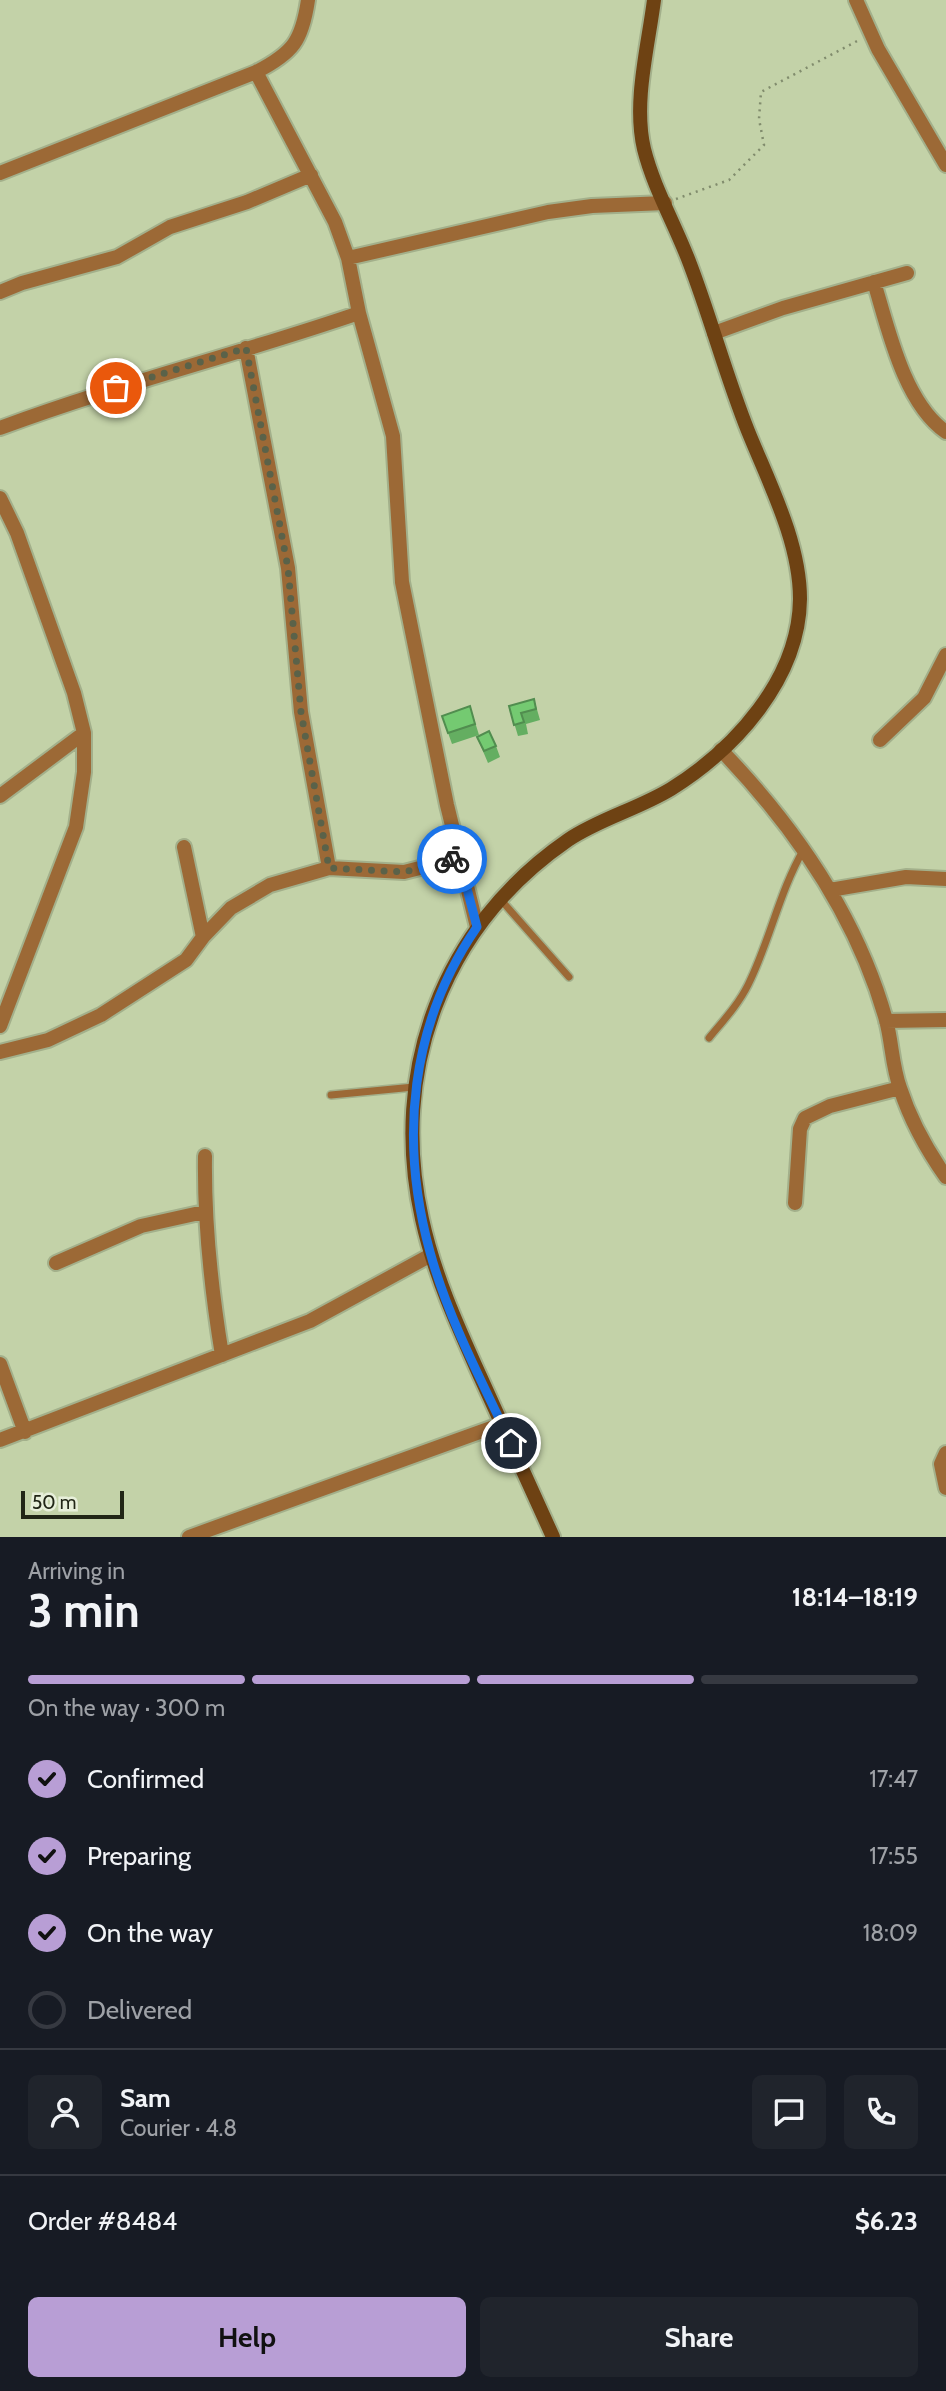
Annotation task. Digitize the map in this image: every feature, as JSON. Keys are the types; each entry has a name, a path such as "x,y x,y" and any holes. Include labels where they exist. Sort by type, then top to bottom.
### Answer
{"main road":[{"path":"553,1537 454,1317 430,1255 421,1215 414,1158 414,1087 423,1041 438,995 454,960 501,899 570,838 671,788 722,750 761,708 783,669 796,630 800,598 793,551 644,149 641,118 653,0"}],"street":[{"path":"0,173 256,72 277,61 295,43 304,29 308,0"},
{"path":"856,0 871,34 946,165"},
{"path":"256,72 335,222 348,258 359,313 393,436 402,582 459,858 477,927"},
{"path":"0,292 22,283 117,257 170,227 247,202 310,175"},
{"path":"348,258 548,212 592,206 665,203"},
{"path":"714,333 783,308 907,273"},
{"path":"874,282 896,355 927,414 946,432"},
{"path":"0,428 79,398 246,348 282,340 359,313"},
{"path":"246,348 288,568 301,712 329,868"},
{"path":"0,498 17,533 74,693 85,733 84,772 76,828 0,1026"},
{"path":"880,740 924,698 946,655"},
{"path":"0,796 85,733"},
{"path":"722,750 805,849 831,890 855,937 886,1021 900,1088 927,1149 946,1177"},
{"path":"184,847 202,937"},
{"path":"0,1052 48,1040 101,1015 187,960 202,937 231,908 271,886 329,868 404,872 459,858"},
{"path":"831,890 906,877 946,878"},
{"path":"886,1021 946,1020"},
{"path":"795,1203 800,1129 805,1118 830,1106 900,1088"},
{"path":"205,1156 204,1212 222,1355"},
{"path":"56,1263 141,1226 204,1212"},
{"path":"0,1440 310,1321 430,1255"},
{"path":"0,1364 25,1432"},
{"path":"189,1537 220,1532 502,1424"},
{"path":"946,1453 940,1464 946,1488"}],"lane":[{"path":"709,1038 739,1001 749,983 790,874 805,849"},
{"path":"501,899 569,977"},
{"path":"331,1095 414,1087"}],"path":[{"path":"665,203 729,180 764,145 759,119 761,92 871,34"}],"building":[{"path":"534,699 536,709 521,713 524,722 514,725 509,706"},
{"path":"470,706 475,724 448,733 442,716"},
{"path":"489,731 496,746 484,751 477,737"}],"way so far":[{"path":"116,388 246,348 288,568 301,712 329,868 404,872 452,859"}],"route":[{"path":"452,859 459,858 477,927 454,960 438,995 423,1041 414,1087 414,1158 421,1215 430,1255 454,1317 511,1443"}]}
